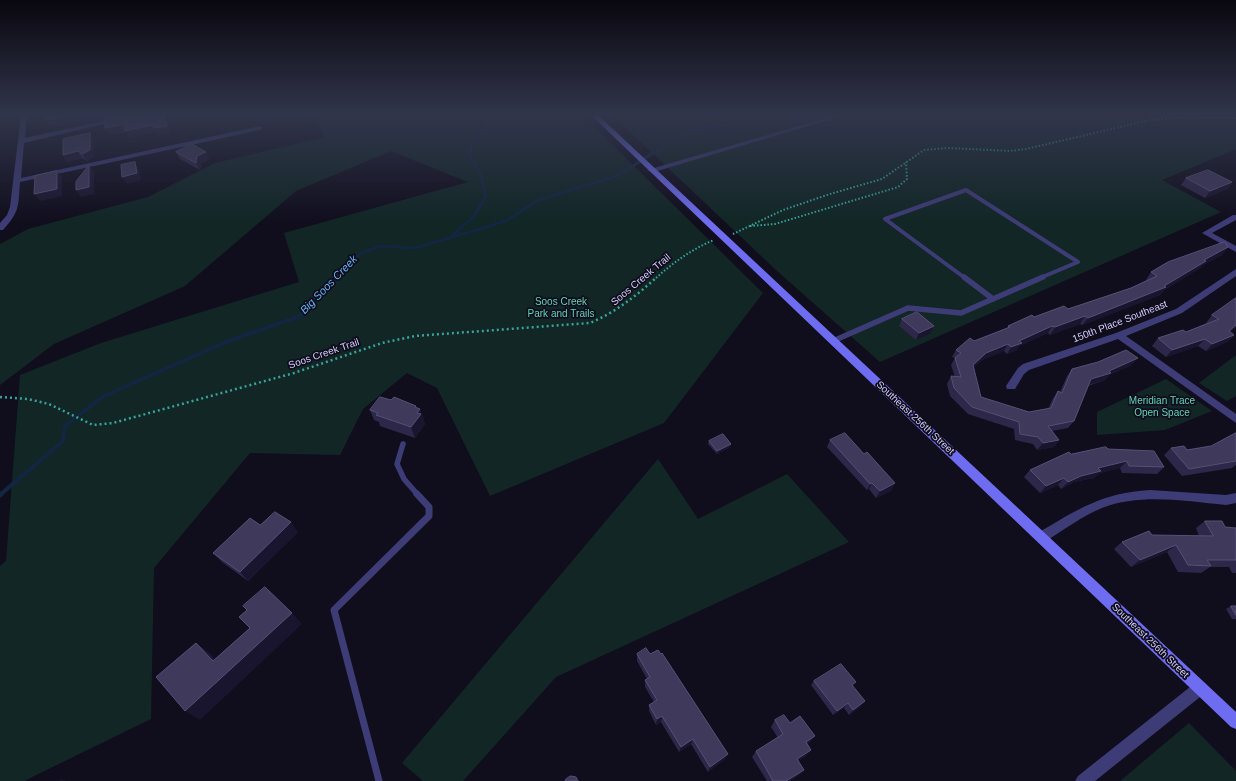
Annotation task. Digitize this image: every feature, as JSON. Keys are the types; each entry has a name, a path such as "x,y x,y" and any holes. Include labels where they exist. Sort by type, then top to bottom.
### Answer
{"main road":[{"name":"Southeast 256th Street","path":"632,151 1042,537 1236,722"}],"street":[{"path":"1,227 11,216 14,207 21,151"},
{"path":"17,181 152,151"},
{"path":"648,167 706,151"},
{"path":"1236,216 1206,233 1236,249"},
{"name":"150th Place Southeast","path":"1011,386 1021,371 1026,368 1119,335 1179,311 1236,272"},
{"path":"1119,335 1236,419"},
{"path":"1042,537 1086,511 1106,502 1155,496 1226,500 1236,498"},
{"path":"1083,781 1200,688"}],"lane":[{"path":"833,341 908,308 921,308 945,313 961,313 1078,262 966,190 885,219 993,299"},
{"path":"378,781 334,610 429,516 430,507 404,479 397,464 403,444"}],"path":[{"name":"Soos Creek Trail","path":"0,397 28,399 49,404 93,425 113,424 294,373 382,343 415,336 580,324 597,321 612,314 623,306 678,259 703,243 723,237 783,210 830,194 882,179 918,153 923,151"},
{"path":"749,226 775,224 898,187 907,179 906,162"}],"green space":[{"name":"Soos Creek Park and Trails","path":"264,151 390,151 296,191 185,286 54,344 0,385 0,244 28,229 148,197 215,163"},
{"name":"Soos Creek Park and Trails","path":"392,151 619,151 763,293 664,423 490,496 437,388 407,373 363,409 340,455 250,453 154,568 151,719 24,781 0,781 0,566 6,561 20,375 101,343 299,282 284,233 468,182"},
{"path":"651,151 1230,151 1162,180 1221,212 880,362 777,271"},
{"name":"Meridian Trace Open Space","path":"1236,355 1236,396 1227,401 1199,383"},
{"name":"Meridian Trace Open Space","path":"1166,379 1212,411 1165,430 1097,435 1097,412"},
{"path":"658,459 698,519 787,474 849,542 556,677 463,781 423,781 402,763"},
{"path":"1189,723 1236,771 1236,781 1120,781"}],"building":[{"path":"63,151 76,151 63,155"},
{"path":"79,151 87,151 82,154"},
{"path":"176,152 206,152 197,156 196,163"},
{"path":"135,162 137,173 122,177 121,165"},
{"path":"89,165 89,187 76,190 76,182"},
{"path":"1208,170 1232,182 1210,191 1186,178"},
{"path":"57,171 57,189 34,194 35,176"},
{"path":"1225,242 1228,247 1204,260 1206,261 1164,286 1166,287 1088,318 1085,316 1055,327 1052,326 1019,341 1022,343 1011,347 1008,344 986,353 973,365 981,397 1029,412 1051,408 1058,391 1062,393 1072,369 1098,362 1126,350 1138,358 1109,371 1111,373 1091,379 1074,421 1048,426 1059,440 1043,443 1038,437 1020,434 1019,422 972,407 954,388 951,376 961,377 955,358 961,353 956,350 970,338 974,341 1010,327 1008,326 1032,315 1034,317 1064,306 1068,309 1131,288 1157,276 1151,272 1168,262"},
{"path":"1236,298 1236,325 1229,331 1234,335 1212,344 1205,339 1172,350 1158,338 1183,330 1186,332 1219,319 1212,315"},
{"path":"917,312 934,326 919,333 902,319"},
{"path":"380,397 391,400 394,397 416,406 415,407 420,409 417,413 421,414 411,427 376,415 378,413 370,410"},
{"path":"845,433 864,454 867,452 895,483 880,491 872,483 870,484 830,440"},
{"path":"1236,433 1236,461 1189,469 1171,448 1184,446 1187,450 1211,446"},
{"path":"723,434 731,444 717,451 709,441"},
{"path":"1106,447 1108,449 1154,451 1164,467 1129,466 1127,461 1098,468 1101,471 1081,476 1068,482 1064,478 1046,486 1030,470 1069,452 1071,454"},
{"path":"275,512 291,522 240,572 213,553 250,518 260,525"},
{"path":"1205,521 1222,521 1225,527 1236,528 1236,560 1207,560 1211,566 1188,565 1176,545 1140,560 1122,542 1149,531 1152,535 1213,536"},
{"path":"265,587 292,613 185,711 156,677 196,643 213,661 250,628 239,617 247,610 243,606"},
{"path":"1231,606 1236,606 1236,615"},
{"path":"646,648 650,654 658,650 661,654 662,653 728,754 710,767 693,739 681,747 662,716 657,719 649,705 657,700 645,680 650,677 637,654"},
{"path":"841,664 856,682 852,685 865,701 853,710 848,703 837,711 814,681"},
{"path":"784,715 790,723 800,716 815,736 806,742 811,750 797,759 804,770 786,781 773,781 756,751 783,734 775,720"},
{"path":"571,776 576,777 578,781 565,781"}],"waterway":[{"path":"453,235 474,216 486,196 480,173 468,153 469,151"},
{"name":"Big Soos Creek","path":"334,278 360,254 380,246 416,248 506,221 538,200 617,176 656,151"},
{"name":"Big Soos Creek","path":"1,494 0,495 63,441 65,426 104,396 226,342 300,316 314,298 334,278"}]}
